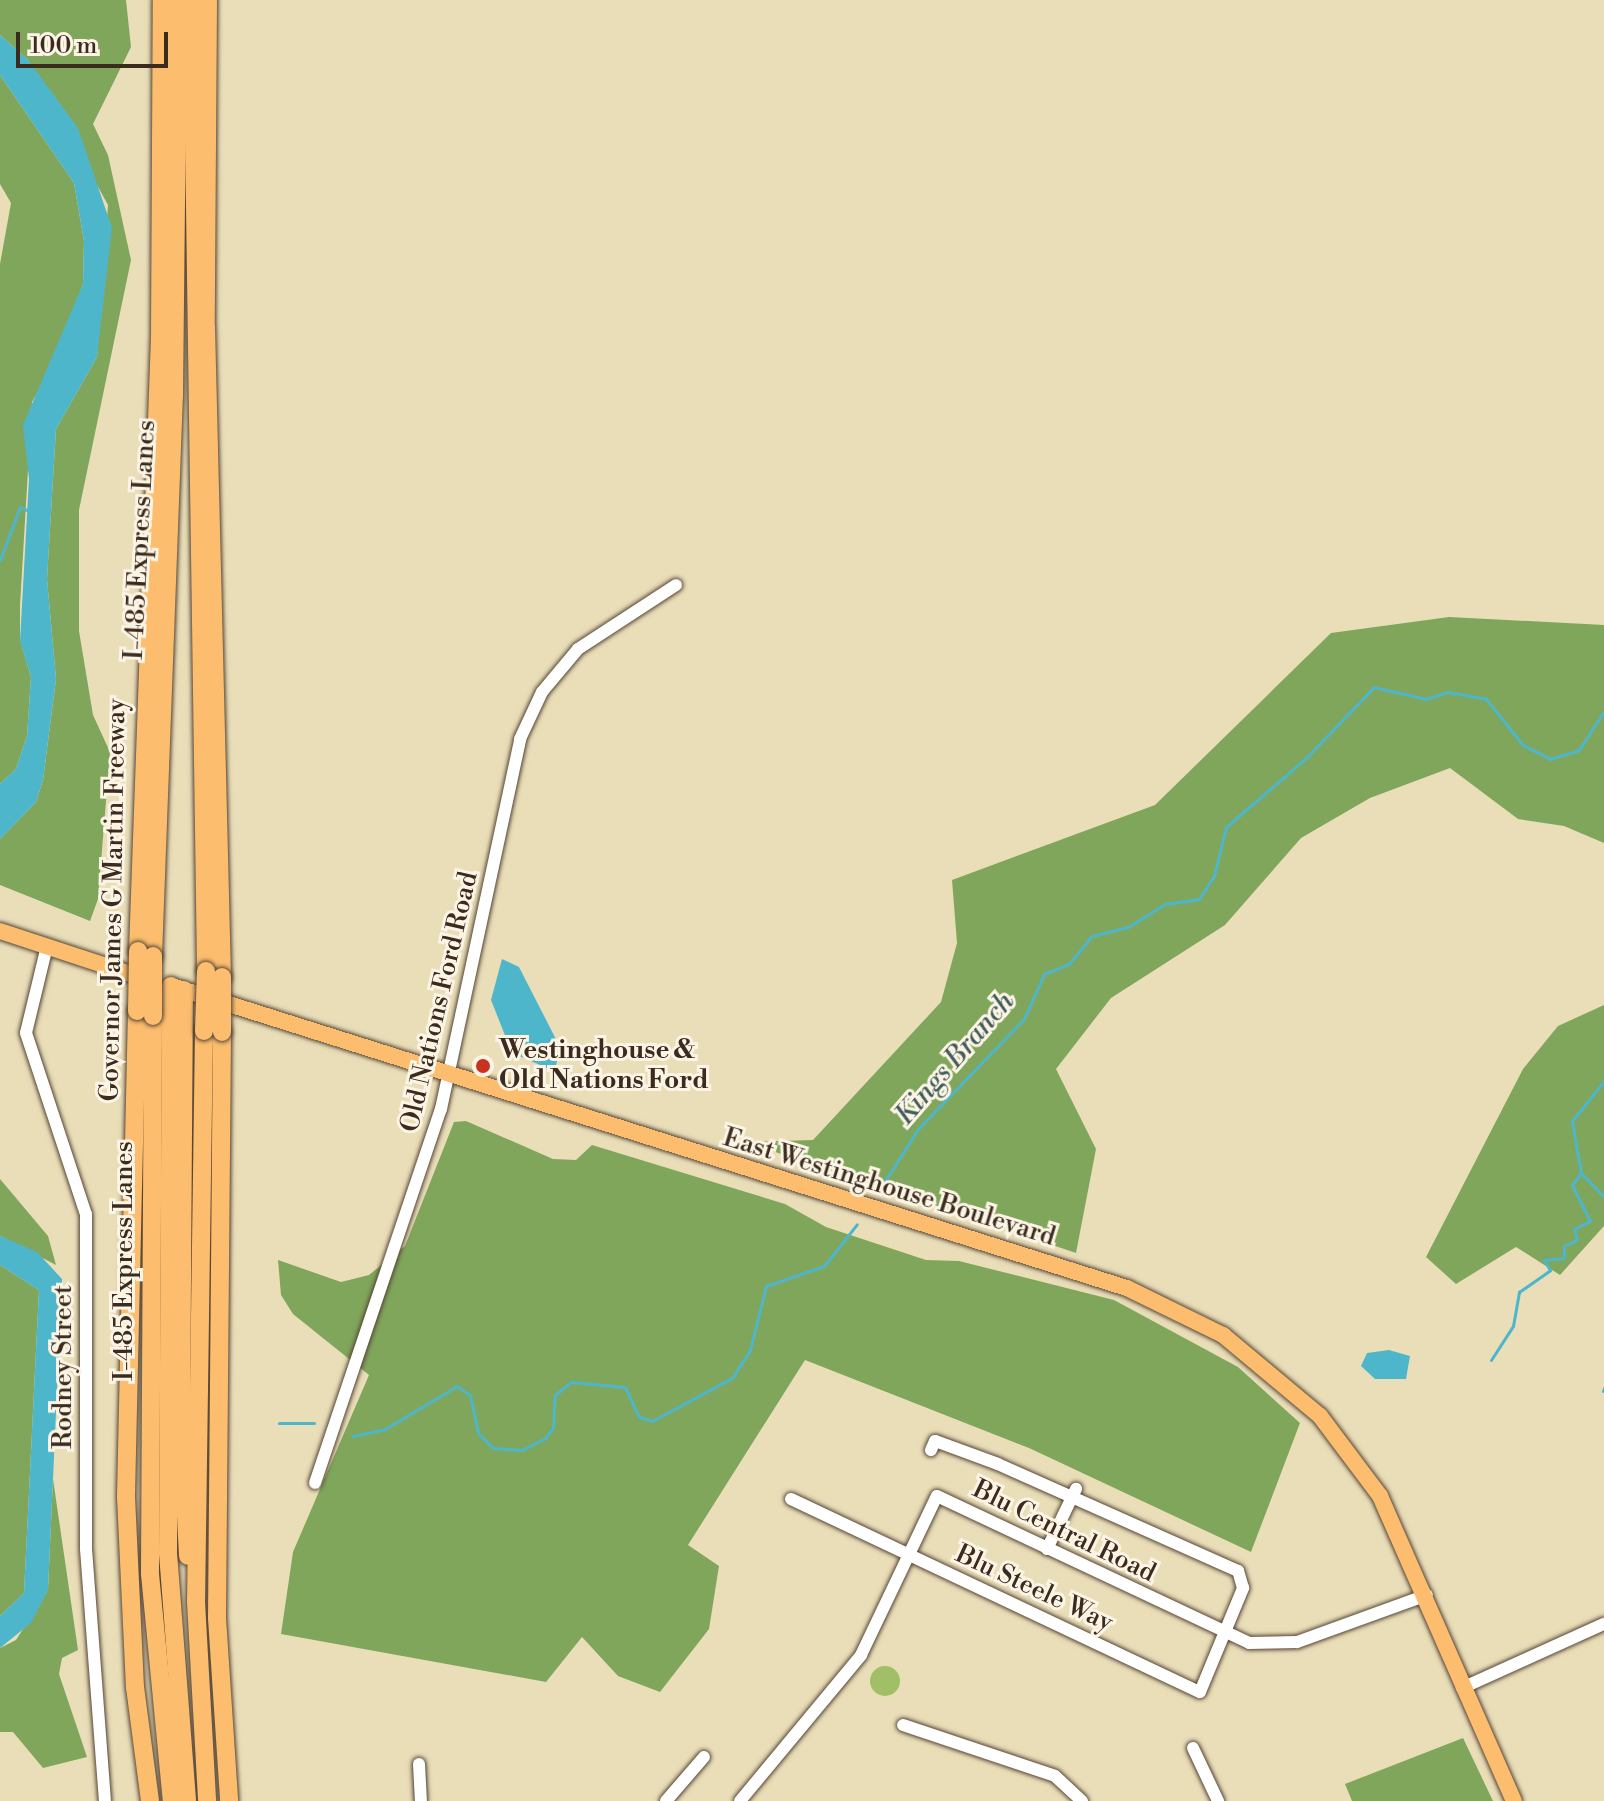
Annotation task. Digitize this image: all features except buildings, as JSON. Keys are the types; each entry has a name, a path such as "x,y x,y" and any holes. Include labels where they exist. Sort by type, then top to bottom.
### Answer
{"highway":[{"name":"Governor James G Martin Freeway","path":"150,1801 135,1687 126,1497 145,1014 159,353 162,0"},
{"name":"I-485 Express Lanes","path":"146,953 174,395 178,0"},
{"name":"I-485 Express Lanes","path":"192,0 202,745 214,974"},
{"path":"196,1602 214,974 216,561 206,327 208,0"},
{"path":"202,745 216,561"},
{"path":"177,988 182,1488 196,1602 207,1801"},
{"path":"177,988 168,1553 187,1801"},
{"name":"I-485 Express Lanes","path":"145,1014 150,1574 172,1801"},
{"path":"213,1032 217,1603 229,1801"},
{"path":"126,1497 150,1574"}],"main road":[{"name":"East Westinghouse Boulevard","path":"0,931 1127,1288 1191,1316 1271,1370 1328,1425 1380,1496 1427,1595 1462,1688 1514,1801"}],"street":[{"name":"Old Nations Ford Road","path":"315,1483 449,1074 508,781 530,713 578,649 676,585"},
{"name":"Rodney Street","path":"47,946 26,1033 86,1214 86,1549 105,1801"},
{"path":"931,1450 935,1441 1073,1494 1238,1571 1243,1588 1224,1632"},
{"path":"1047,1549 1073,1494"},
{"name":"Blu Central Road","path":"740,1801 861,1655 937,1496 1249,1643 1297,1642 1427,1595"},
{"name":"Blu Steele Way","path":"791,1499 1200,1692 1224,1632"},
{"path":"1462,1688 1604,1624"},
{"path":"903,1725 1055,1776 1082,1801"},
{"path":"1193,1748 1218,1801"},
{"path":"666,1801 704,1757"},
{"path":"419,1764 421,1801"}],"green space":[{"path":"0,0 126,0 131,47 93,124 108,155 131,260 79,510 79,631 93,715 110,752 98,899 90,921 0,885 0,839 36,802 43,780 56,679 47,579 56,429 97,357 108,205 28,60 0,35"},
{"path":"0,75 74,183 84,241 83,284 61,351 32,402 20,606 20,640 31,677 27,736 16,769 0,784 0,264 11,203 0,184"},
{"path":"1449,617 1604,625 1604,843 1564,826 1518,819 1450,768 1370,798 1301,838 1225,925 1111,998 1056,1069 1096,1149 1076,1253 746,1142 813,1140 941,1002 957,943 952,880 1155,805 1331,633"},
{"path":"1604,1005 1604,1226 1560,1275 1516,1247 1456,1284 1426,1257 1523,1069 1558,1026"},
{"path":"466,1121 553,1159 576,1160 592,1145 785,1204 826,1227 926,1260 959,1261 1114,1300 1238,1367 1300,1423 1251,1552 1029,1448 805,1360 688,1545 719,1566 709,1629 660,1692 618,1676 582,1637 546,1682 281,1634 293,1552 369,1375 293,1314 281,1295 278,1260 341,1282 369,1275 405,1246 454,1122"},
{"path":"0,1179 48,1236 56,1265 0,1236"},
{"path":"0,1265 39,1290 24,1593 0,1616"},
{"path":"53,1479 78,1650 62,1658 59,1674 87,1757 43,1768 13,1732 0,1732 0,1648 16,1640 48,1590"},
{"path":"885,1666 896,1670 900,1681 896,1692 885,1696 874,1692 870,1681 874,1670"},
{"path":"1463,1738 1493,1801 1352,1801 1345,1784"}],"water":[{"path":"0,35 28,60 78,128 112,228 97,357 56,429 47,579 56,679 43,780 36,802 0,839 0,784 16,769 27,736 31,677 20,641 29,479 23,425 83,284 84,241 74,183 0,75"},
{"path":"502,959 519,967 561,1049 554,1071 512,1053 491,1000"},
{"path":"0,1236 37,1252 62,1279 48,1590 31,1623 0,1648 0,1616 24,1593 39,1290 0,1265"},
{"path":"1389,1350 1410,1356 1406,1379 1375,1379 1361,1366 1367,1353"}],"waterway":[{"path":"0,560 20,507 31,512"},
{"name":"Kings Branch","path":"880,1189 918,1129 1024,1019 1044,974 1069,964 1092,936 1128,927 1165,904 1199,899 1214,876 1226,827 1307,757 1374,687 1426,699 1448,692 1486,699 1523,745 1550,759 1579,750 1604,711"},
{"path":"1604,1081 1572,1121 1581,1173 1604,1197"},
{"path":"1491,1360 1513,1326 1519,1292 1550,1270 1544,1260 1564,1258 1564,1246 1577,1240 1574,1229 1590,1221 1572,1185 1581,1173"},
{"name":"Kings Branch","path":"353,1436 385,1429 457,1386 470,1395 478,1433 493,1448 522,1450 544,1439 553,1428 555,1395 571,1382 625,1387 639,1417 652,1421 732,1378 750,1350 766,1286 824,1266 857,1224"},
{"name":"Kings Branch","path":"279,1423 314,1423"}],"place":[{"name":"Westinghouse & Old Nations Ford","path":"483,1066"}]}
